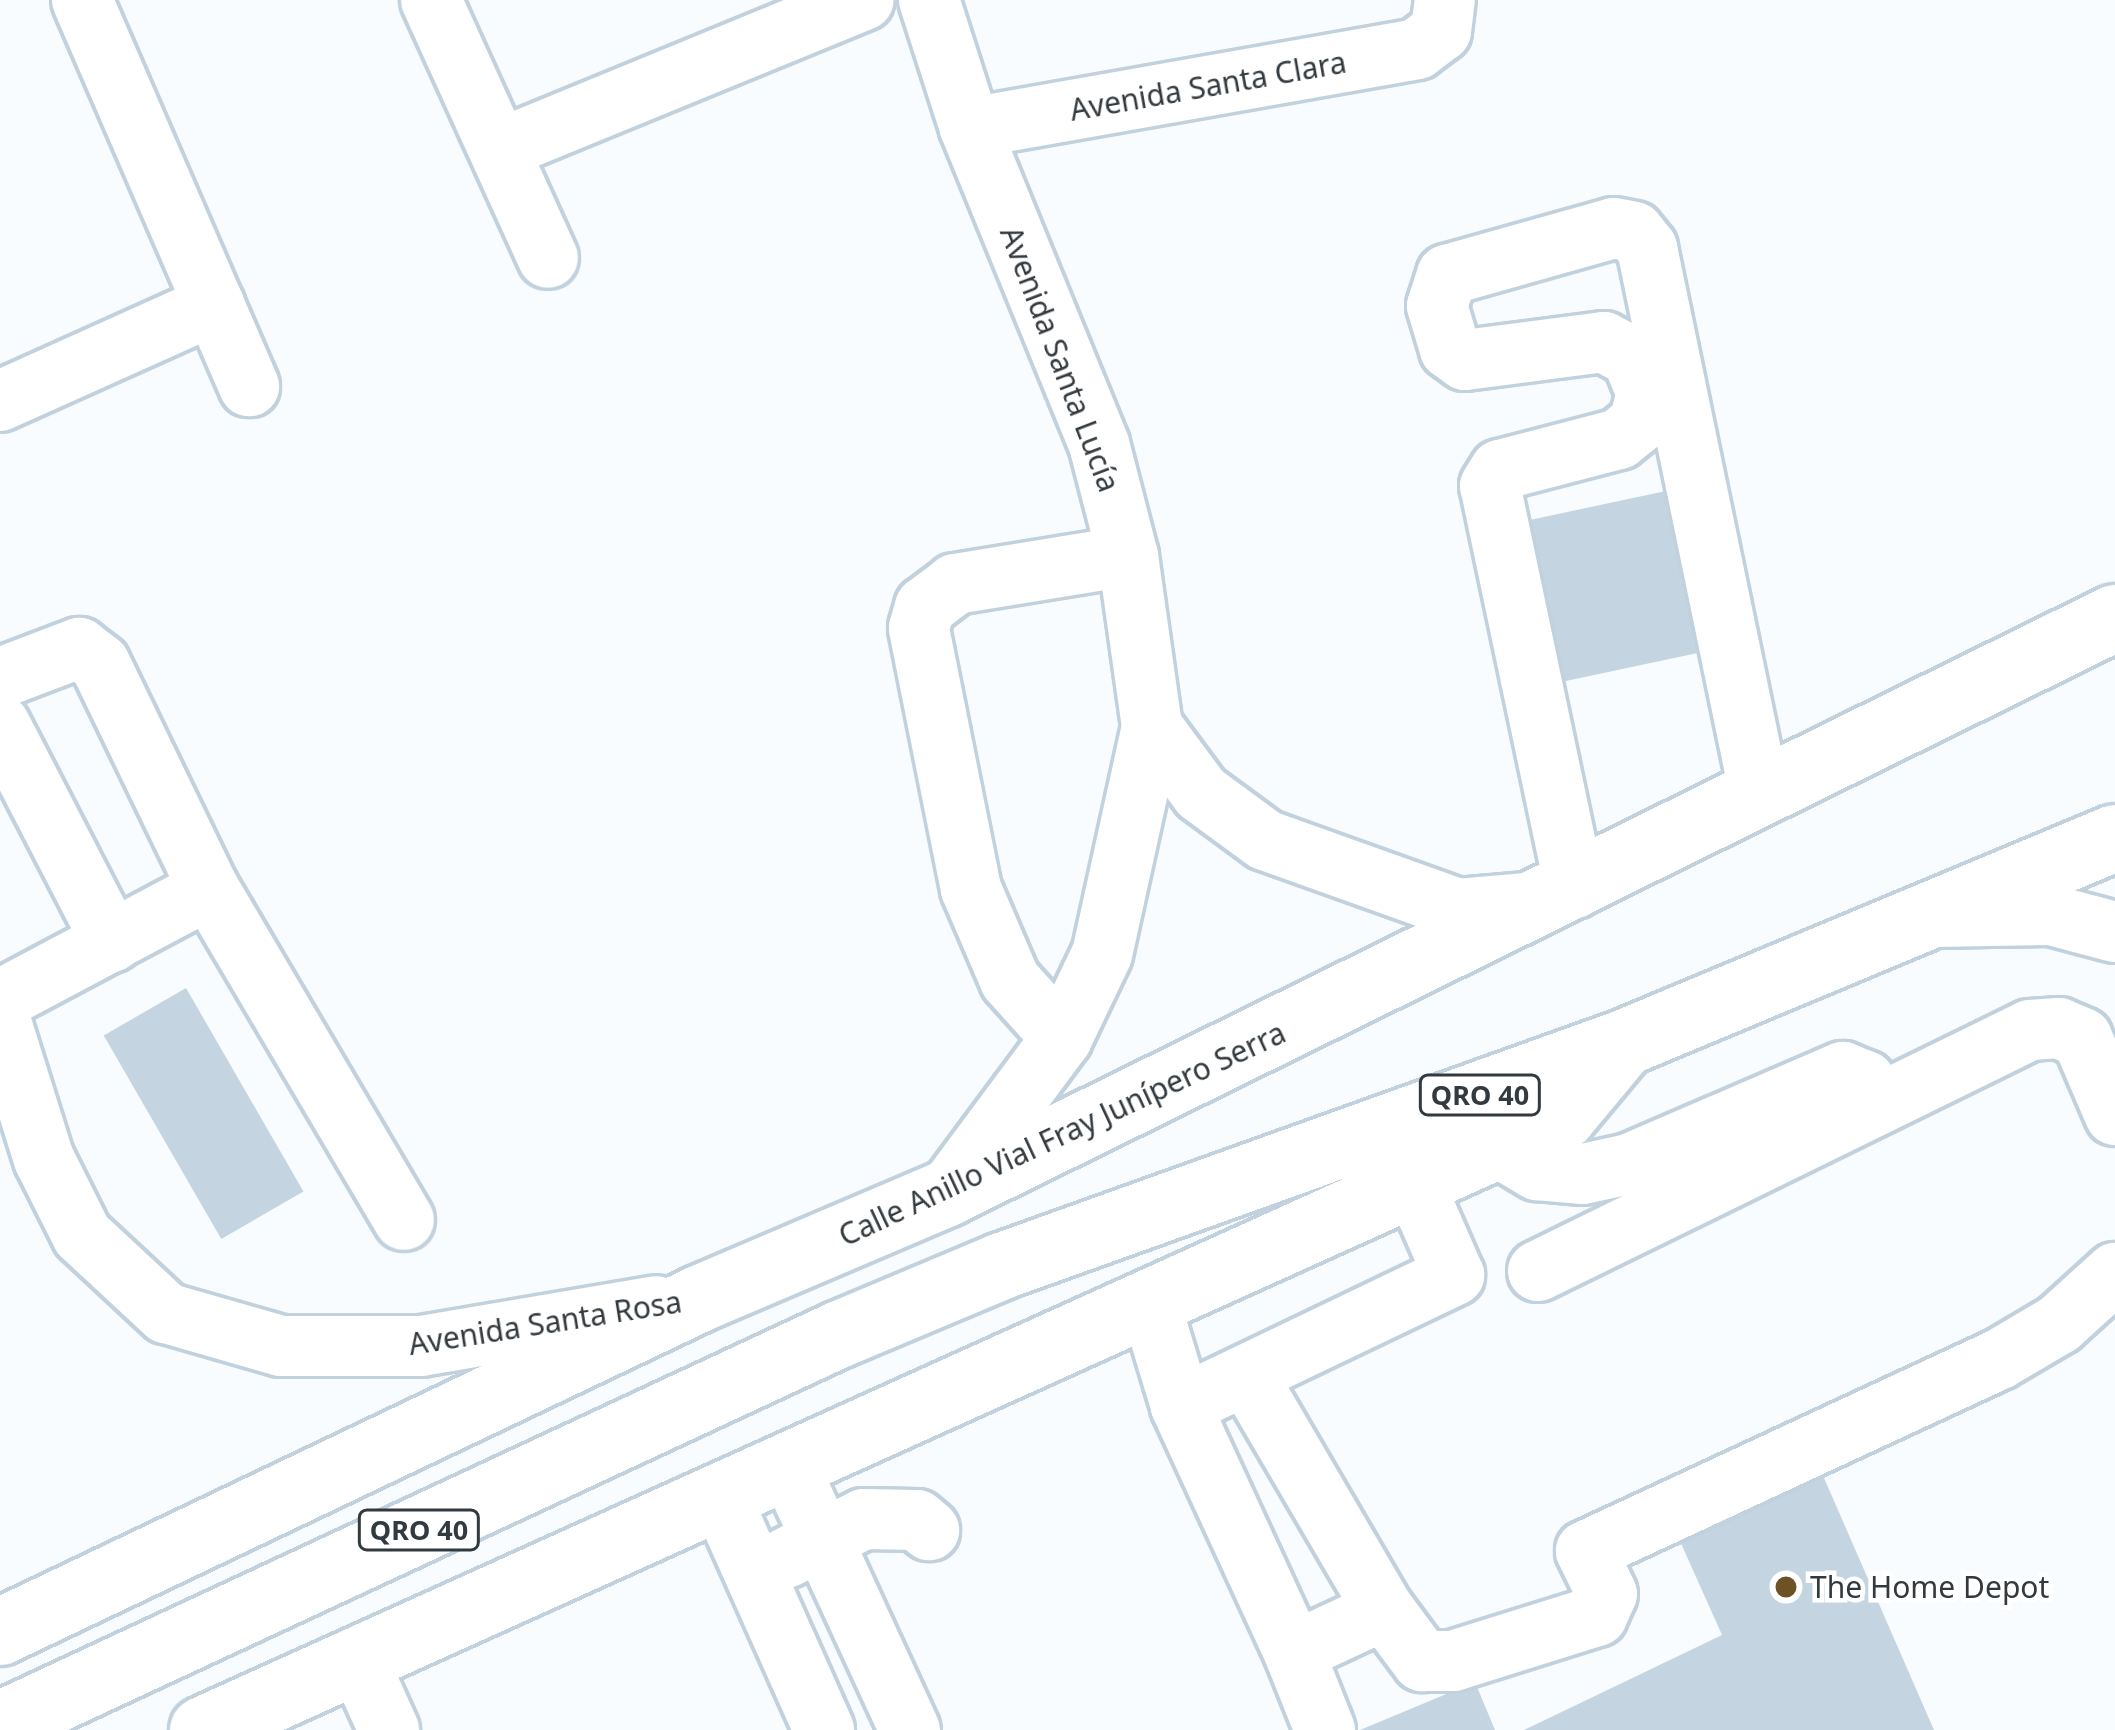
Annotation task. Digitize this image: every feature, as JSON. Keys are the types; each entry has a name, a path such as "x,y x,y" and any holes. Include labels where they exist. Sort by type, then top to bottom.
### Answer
{"highway":[{"name":"Calle Anillo Vial Fray Junípero Serra","path":"0,1632 699,1300 947,1193 2115,618"},
{"name":"QRO 40","path":"0,1725 899,1309 1624,1043 2115,838"},
{"path":"202,1730 1563,1116 1624,1043"}],"street":[{"path":"82,0 249,386"},
{"path":"431,0 548,258"},
{"name":"Avenida Santa Lucía","path":"929,0 970,128 1099,444 1128,556 1152,728 1102,954 1062,1037 947,1193"},
{"path":"500,149 856,4"},
{"name":"Avenida Santa Clara","path":"970,128 1417,49 1443,16"},
{"path":"1561,894 1490,486 1500,470 1619,439 1639,423 1647,394 1632,357 1604,342 1465,360 1450,349 1437,306 1447,275 1614,228 1634,232 1647,248 1760,795"},
{"path":"0,401 214,305"},
{"path":"1062,1037 1010,980 971,889 919,628 926,607 955,584 1128,556"},
{"path":"0,678 79,648 100,664 209,889 404,1220"},
{"path":"0,725 112,942"},
{"name":"Avenida Santa Lucía","path":"1152,728 1201,793 1265,840 1458,909 1561,894"},
{"path":"0,1000 209,889"},
{"path":"1932,917 2051,915 2115,932"},
{"name":"Avenida Santa Rosa","path":"0,1018 44,1159 82,1235 166,1312 281,1346 421,1346 699,1300"},
{"path":"1538,1271 2030,1030 2059,1028 2082,1038 2115,1115"},
{"path":"1497,1146 1537,1170 1583,1174 1629,1164 1843,1072 1865,1081 1876,1102"},
{"path":"1181,1406 1454,1275 1414,1184"},
{"path":"1246,1376 1384,1610 1422,1661 1454,1660 1598,1616 1607,1594 1586,1551 1998,1360 2059,1324 2115,1273"},
{"path":"1150,1303 1181,1406 1325,1730"},
{"path":"788,1465 910,1730"},
{"path":"720,1496 824,1730"},
{"path":"756,1574 864,1519 917,1520 929,1530"},
{"path":"1294,1652 1384,1610"},
{"path":"357,1659 389,1730"}],"building":[{"path":"1680,488 1714,649 1553,684 1519,522"},
{"path":"186,988 304,1192 221,1239 104,1036"},
{"name":"The Home Depot","path":"1821,1471 1934,1730 1524,1730 1722,1635 1679,1539"},
{"path":"1475,1682 1495,1730 1360,1730"}],"place":[{"name":"The Home Depot","path":"1786,1587"}]}
